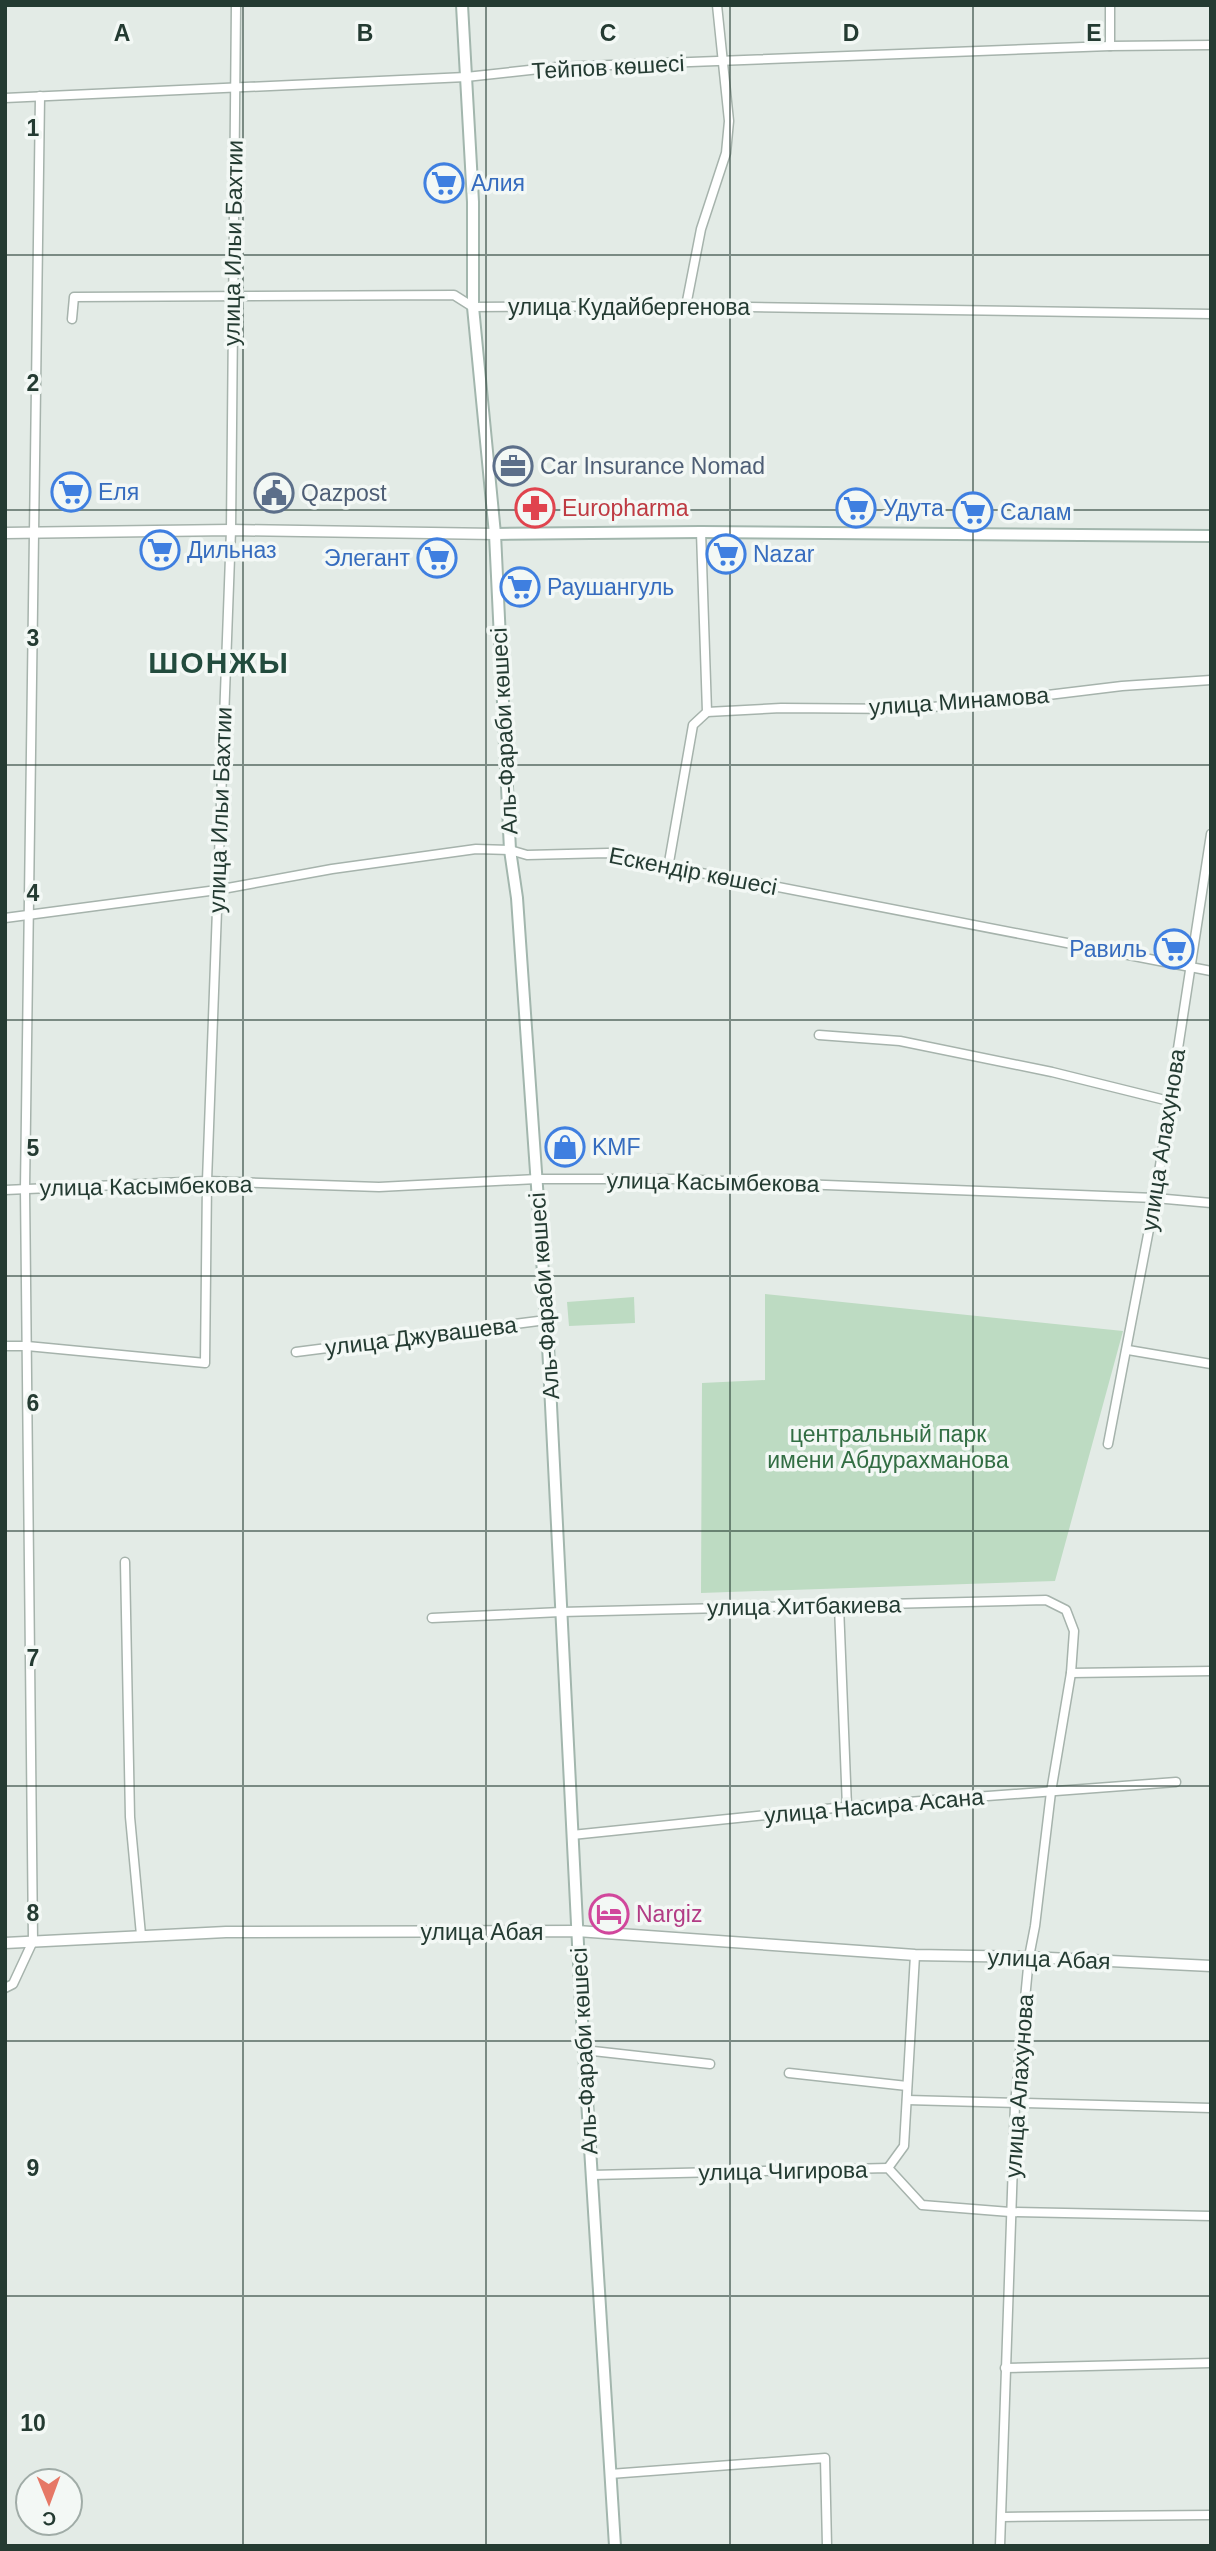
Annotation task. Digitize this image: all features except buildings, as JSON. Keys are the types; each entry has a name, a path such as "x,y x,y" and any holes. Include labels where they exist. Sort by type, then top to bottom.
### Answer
{"main road":[{"name":"Аль-Фараби көшесі","path":"462,5 473,202 473,307 495,534 510,850 517,898 546,1320 577,1931 615,2546"},
{"path":"495,534 701,532 1211,536"}],"street":[{"name":"улица Ильи Бахтии","path":"27,1346 205,1363 207,1181 231,530 236,5"},
{"path":"686,306 701,229 726,153 729,121 717,5"},
{"path":"1110,5 1110,46"},
{"name":"Тейпов көшесі","path":"5,98 466,77 557,67 1110,46 1211,45"},
{"path":"5,1988 13,1984 33,1941 25,1189 40,96"},
{"name":"улица Кудайбергенова","path":"72,320 74,297 454,295 473,307 686,306 1211,313"},
{"path":"5,533 231,530 495,534"},
{"path":"668,868 693,725 706,712 701,532"},
{"name":"улица Минамова","path":"706,712 780,708 911,709 1122,686 1211,680"},
{"name":"улица Алахунова","path":"1108,1444 1155,1198 1211,834"},
{"name":"Ескендір көшесі","path":"5,918 217,890 332,869 476,849 510,850 527,855 608,853 668,868 732,878 1211,971"},
{"path":"819,1035 900,1041 1052,1072 1169,1101"},
{"name":"улица Касымбекова","path":"5,1190 207,1181 379,1187 537,1179 673,1179 1155,1198 1211,1203"},
{"name":"улица Джувашева","path":"296,1353 546,1320"},
{"path":"5,1346 27,1346"},
{"path":"1128,1350 1211,1364"},
{"path":"125,1562 130,1816 141,1935"},
{"name":"улица Алахунова","path":"1000,2546 1015,2104 1028,1957 1035,1926 1051,1792 1071,1673 1074,1631 1066,1610 1046,1600"},
{"name":"улица Хитбакиева","path":"432,1618 561,1612 1046,1600"},
{"path":"839,1606 847,1807"},
{"path":"1071,1673 1211,1671"},
{"name":"улица Насира Асана","path":"572,1835 847,1807 1176,1782"},
{"name":"улица Абая","path":"5,1943 239,1932 577,1931 915,1955 1028,1957 1211,1966"},
{"path":"888,2168 904,2146 915,1955"},
{"path":"584,2050 710,2064"},
{"path":"789,2073 907,2086"},
{"path":"907,2100 1211,2108"},
{"name":"улица Чигирова","path":"592,2175 888,2168 922,2205 1010,2211 1211,2216"},
{"path":"1006,2368 1211,2363"},
{"path":"610,2474 825,2458 827,2546"},
{"path":"1002,2517 1211,2515"}],"green space":[{"name":"центральный парк имени Абдурахманова","path":"765,1294 1123,1331 1055,1581 701,1593 702,1383 765,1380"},
{"path":"634,1297 635,1323 569,1326 567,1302"}],"place":[{"name":"Алия","path":"444,183"},
{"name":"Car Insurance Nomad","path":"513,466"},
{"name":"Еля","path":"71,492"},
{"name":"Qazpost","path":"274,493"},
{"name":"Europharma","path":"535,508"},
{"name":"Удута","path":"856,508"},
{"name":"Салам","path":"973,512"},
{"name":"Дильназ","path":"160,550"},
{"name":"Nazar","path":"726,554"},
{"name":"Элегант","path":"437,558"},
{"name":"Раушангуль","path":"520,587"},
{"name":"Равиль","path":"1174,949"},
{"name":"KMF","path":"565,1147"},
{"name":"Nargiz","path":"609,1914"}],"district":[{"name":"ШОНЖЫ","path":"219,662"}]}
